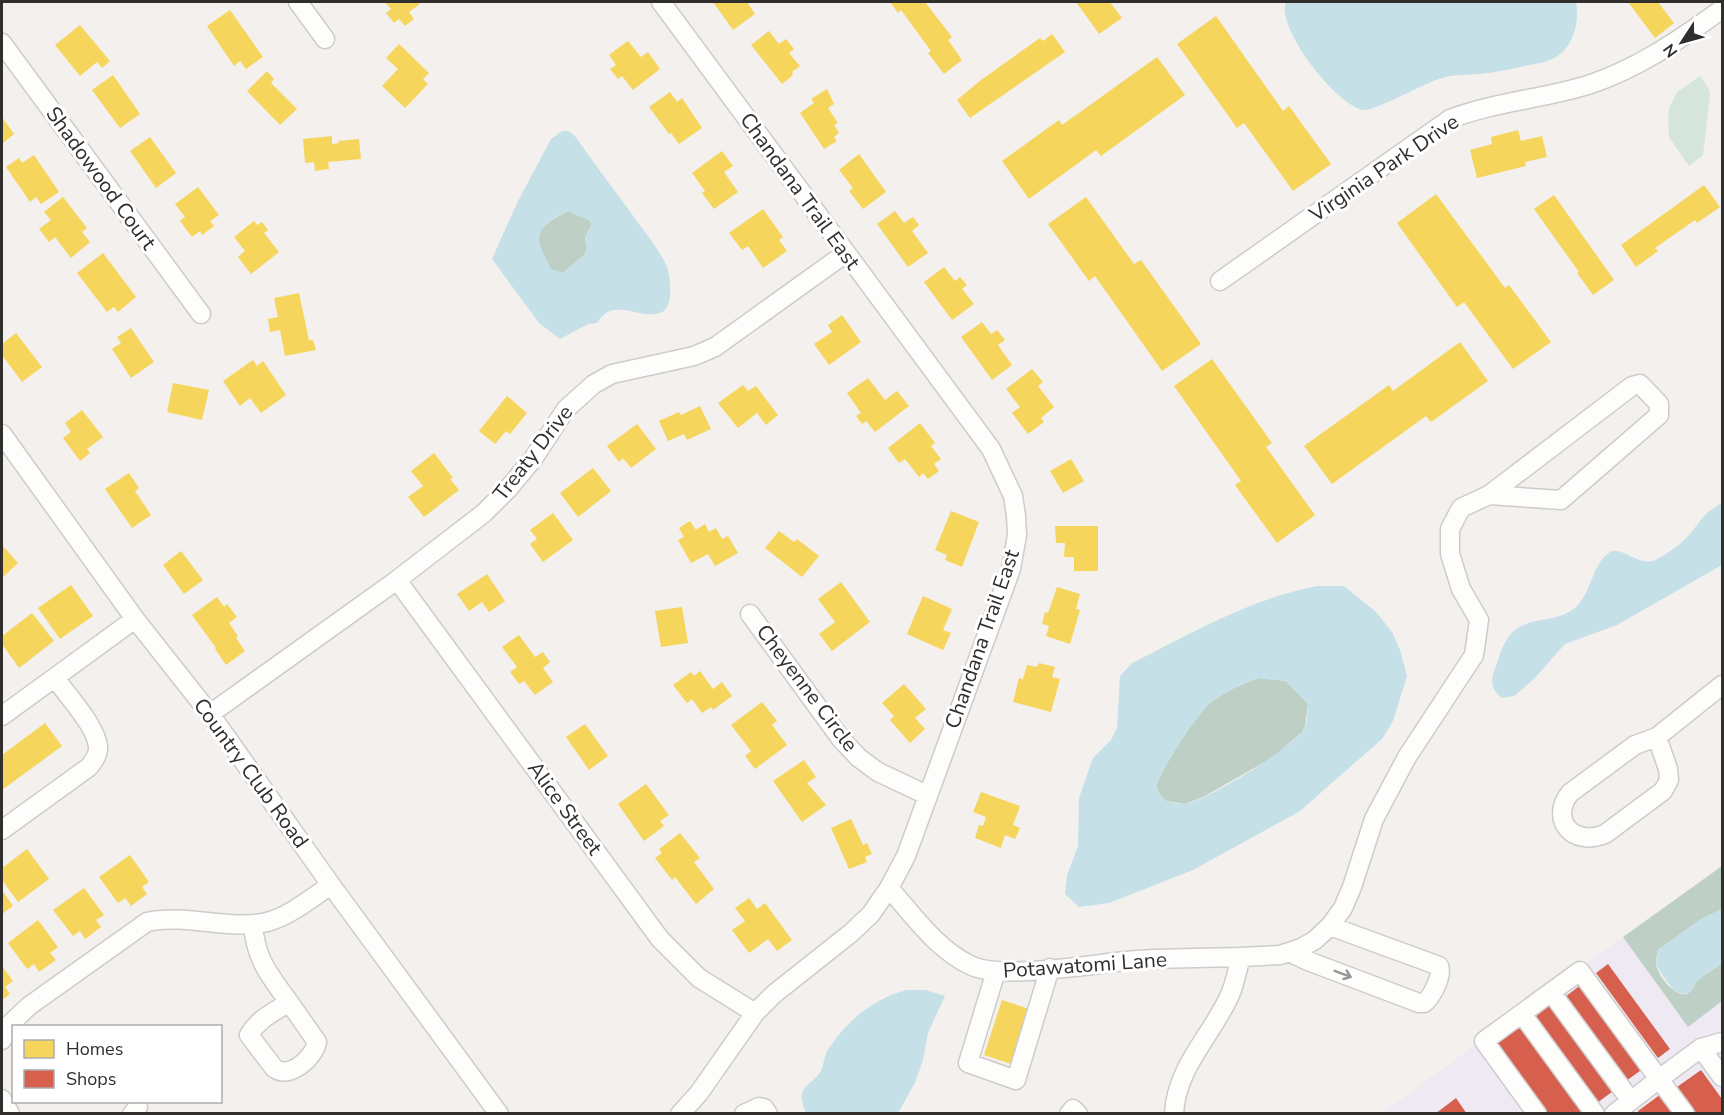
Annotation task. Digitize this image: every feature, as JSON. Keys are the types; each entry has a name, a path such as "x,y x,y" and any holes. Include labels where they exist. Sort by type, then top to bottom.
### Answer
{"street":[{"path":"298,2 325,39"},
{"name":"Chandana Trail East","path":"661,2 991,449 1013,496 1017,535 1011,569 906,856 889,888 871,914 851,933 796,975 755,1014 699,1093 680,1113"},
{"name":"Virginia Park Drive","path":"1220,281 1450,119 1480,108 1551,95 1623,71 1661,51 1722,9"},
{"name":"Shadowood Court","path":"2,43 201,314"},
{"name":"Treaty Drive","path":"210,714 397,580 484,513 508,489 532,459 566,410 594,384 612,374 694,356 715,347 846,253"},
{"path":"1289,952 1315,940 1330,926 1343,908 1374,819 1401,767 1474,655 1479,620 1461,589 1450,554 1450,529 1461,508 1489,495 1632,386 1640,384 1645,387 1659,404 1659,415 1561,500 1489,495"},
{"name":"Country Club Road","path":"2,434 135,620 210,714 331,885 499,1113"},
{"name":"Alice Street","path":"397,580 660,939 699,978 755,1014"},
{"name":"Cheyenne Circle","path":"750,614 841,739 859,758 878,772 927,795"},
{"path":"2,716 135,620"},
{"path":"2,830 89,767 95,759 98,750 94,732 55,678"},
{"path":"1657,737 1668,769 1669,780 1663,791 1605,834 1594,839 1575,835 1566,826 1562,817 1562,803 1570,793 1635,745 1657,737 1722,685"},
{"path":"2,1040 10,1024 29,1006 147,922 170,919 253,924 279,918 331,885"},
{"name":"Potawatomi Lane","path":"889,888 937,942 955,957 974,967 996,971 1137,960 1280,955 1289,952"},
{"path":"253,924 255,947 260,961 289,1002"},
{"path":"1289,952 1419,1003 1424,1003 1429,999 1441,972 1439,966 1330,926"},
{"path":"1174,1113 1179,1086 1187,1066 1230,995 1241,957"},
{"path":"996,971 968,1063 1016,1080 1050,968"},
{"path":"1537,1113 1484,1041 1580,971 1685,1113"},
{"path":"1551,992 1631,1101"},
{"path":"1522,1014 1595,1113"},
{"path":"1614,1113 1701,1048 1722,1042"},
{"path":"1701,1048 1722,1077"},
{"path":"2,1099 10,1113"},
{"path":"744,1113 759,1107 764,1108 768,1113"},
{"path":"1069,1113 1073,1109 1078,1113"}],"shaded area":[{"path":"1700,76 1709,89 1710,95 1703,155 1689,166 1669,137 1669,108 1677,92"},
{"path":"1623,937 1688,1026 1722,1001 1722,1113 1381,1114"}],"green space":[{"path":"568,211 589,220 592,224 585,238 587,248 585,254 563,273 551,270 541,249 539,234 548,223"},
{"path":"1260,678 1286,681 1308,704 1302,732 1272,758 1203,797 1185,804 1166,801 1157,790 1157,785 1172,755 1197,718 1210,703 1222,695"},
{"path":"1722,866 1722,909 1700,920 1658,950 1656,964 1660,974 1671,988 1681,994 1692,990 1698,980 1722,963 1722,1001 1688,1027 1623,937"}],"water":[{"path":"1286,2 1576,2 1577,20 1572,37 1563,52 1547,61 1494,72 1444,77 1364,110 1338,95 1310,63 1298,46 1290,28 1285,13"},
{"path":"562,131 568,131 574,135 656,248 667,267 670,278 668,306 660,313 642,314 618,309 604,315 597,323 588,324 560,339 539,323 492,259 518,201 551,139","holes":["568,211 589,220 592,224 585,238 587,248 585,254 563,273 551,269 539,241 542,228"]},
{"path":"1722,502 1722,565 1617,625 1565,644 1534,679 1514,696 1502,698 1498,694 1492,684 1493,676 1503,647 1513,632 1521,626 1559,616 1577,606 1586,593 1599,563 1610,552 1620,552 1644,561 1657,559 1688,537 1707,513"},
{"path":"1318,586 1344,586 1376,612 1392,632 1407,676 1393,721 1382,739 1300,811 1193,870 1109,903 1079,907 1065,894 1067,875 1078,846 1079,798 1093,758 1111,740 1117,728 1120,676 1132,663 1222,618 1293,592","holes":["1260,678 1286,681 1308,704 1306,725 1299,735 1269,759 1210,794 1184,804 1166,801 1157,790 1160,778 1180,742 1210,703 1234,688"]},
{"path":"1722,909 1722,963 1697,981 1691,991 1686,994 1673,990 1656,964 1658,950 1700,920"},
{"path":"906,990 926,990 945,996 928,1033 923,1060 915,1083 898,1113 806,1113 802,1093 819,1074 827,1051 844,1028 872,1005"}],"building: Homes":[{"path":"385,2 418,2 420,4 409,12 414,19 405,26 399,19 394,23 386,13 391,9"},
{"path":"713,2 747,2 755,14 733,30"},
{"path":"890,2 925,2 952,37 948,40 962,60 944,74 928,53 931,51 901,10 898,13"},
{"path":"1076,2 1110,2 1122,18 1099,34"},
{"path":"1628,2 1658,2 1674,23 1655,38"},
{"path":"230,10 263,57 246,69 240,61 234,66 207,26"},
{"path":"1216,16 1283,111 1289,106 1331,164 1293,191 1244,123 1237,128 1177,44"},
{"path":"80,25 110,61 102,68 97,62 80,76 55,45"},
{"path":"769,31 779,44 786,39 794,49 789,53 800,66 782,84 751,45"},
{"path":"1052,34 1065,52 970,118 957,100 1040,38 1043,41"},
{"path":"628,41 641,57 648,52 660,69 633,90 622,76 618,79 610,69 616,65 609,55"},
{"path":"399,44 429,73 423,79 428,84 405,108 382,86 398,69 386,58"},
{"path":"1157,57 1185,95 1101,156 1096,150 1029,199 1002,161 1059,120 1062,125"},
{"path":"267,71 274,79 271,83 297,109 280,125 247,91"},
{"path":"113,75 140,114 120,128 92,90"},
{"path":"827,89 834,104 828,108 838,123 834,125 839,133 834,137 837,141 824,149 800,113 814,103 811,99"},
{"path":"670,92 677,102 682,98 702,128 679,144 649,107"},
{"path":"2,117 14,134 2,144"},
{"path":"1518,130 1521,141 1542,136 1547,157 1525,162 1526,166 1477,178 1470,150 1492,144 1491,137"},
{"path":"332,136 332,144 339,143 338,141 359,139 361,159 328,162 329,169 315,171 314,162 305,163 303,139"},
{"path":"150,137 176,173 156,188 130,151"},
{"path":"722,151 733,166 724,172 738,192 714,209 702,193 705,191 692,173"},
{"path":"859,154 886,192 863,209 849,191 853,188 839,170"},
{"path":"34,155 59,192 41,204 36,197 30,202 6,167 19,158 22,163"},
{"path":"1704,185 1720,207 1697,223 1695,220 1655,248 1658,251 1636,267 1621,245"},
{"path":"198,187 219,215 210,221 214,226 202,235 200,231 192,237 180,221 185,217 175,204"},
{"path":"1436,194 1505,288 1509,285 1551,342 1513,369 1464,302 1457,307 1397,223"},
{"path":"1554,195 1614,280 1593,295 1534,209"},
{"path":"63,197 87,228 82,232 90,242 71,258 55,237 49,242 39,229 51,220 44,212"},
{"path":"1086,197 1134,264 1141,260 1201,344 1162,371 1095,276 1089,281 1048,224"},
{"path":"763,209 783,237 779,240 787,251 763,268 748,246 742,250 729,233"},
{"path":"895,211 904,223 913,217 919,225 912,231 928,253 908,267 877,224"},
{"path":"254,221 257,225 262,222 268,230 264,233 279,252 251,274 238,257 245,251 234,237"},
{"path":"103,253 136,297 118,312 114,307 107,312 77,273"},
{"path":"944,267 955,281 960,277 967,285 962,289 974,304 952,320 924,282"},
{"path":"299,293 309,340 313,340 316,350 285,356 280,330 270,332 268,319 278,317 274,298"},
{"path":"842,315 861,342 829,365 814,344 832,332 828,325"},
{"path":"982,322 991,334 997,330 1005,340 998,345 1012,365 992,380 961,337"},
{"path":"131,328 154,362 131,378 112,349 121,343 117,337"},
{"path":"16,333 42,367 22,382 2,355 2,344"},
{"path":"1460,342 1488,381 1431,422 1426,416 1332,484 1304,446 1389,385 1393,391"},
{"path":"1212,359 1272,443 1266,447 1315,515 1277,543 1235,485 1241,481 1174,386"},
{"path":"253,360 257,366 263,361 286,395 261,413 250,398 240,406 223,381"},
{"path":"1032,369 1043,382 1038,386 1054,407 1041,418 1044,422 1028,434 1012,413 1020,407 1006,389"},
{"path":"868,378 885,400 897,391 909,406 875,432 866,421 862,424 856,416 861,413 847,393"},
{"path":"173,383 209,390 202,420 167,412"},
{"path":"743,385 748,391 756,386 778,415 766,425 757,413 738,428 718,403"},
{"path":"507,396 527,413 510,434 506,431 495,444 479,431"},
{"path":"700,406 711,429 687,440 684,434 668,441 659,421 679,412 681,415"},
{"path":"82,410 103,437 87,449 90,453 80,461 63,438 71,432 65,423"},
{"path":"920,423 935,443 931,446 941,459 934,464 939,471 928,479 923,473 919,477 905,459 899,463 888,448"},
{"path":"637,424 656,449 631,468 623,458 619,462 607,446"},
{"path":"434,453 459,490 424,517 408,497 423,486 411,471"},
{"path":"1071,459 1084,481 1063,493 1050,471"},
{"path":"593,468 611,491 578,517 560,493"},
{"path":"129,473 139,488 135,491 151,515 132,528 105,489"},
{"path":"951,511 979,522 962,567 945,560 947,555 935,550"},
{"path":"553,513 573,540 543,562 530,544 537,539 530,530"},
{"path":"690,521 696,530 705,524 709,532 716,528 722,539 728,536 738,553 715,566 708,554 691,563 678,540 684,537 679,528"},
{"path":"1055,526 1098,526 1098,571 1074,571 1074,557 1064,557 1065,543 1056,543"},
{"path":"779,531 794,542 797,539 819,556 802,577 765,548"},
{"path":"2,545 18,563 2,578"},
{"path":"181,551 203,580 184,594 163,565"},
{"path":"487,574 505,601 489,612 482,602 469,611 457,594"},
{"path":"841,582 870,622 832,651 819,634 835,622 818,599"},
{"path":"71,585 93,616 60,639 38,608"},
{"path":"1057,587 1080,594 1076,609 1080,610 1070,644 1046,636 1049,626 1042,624"},
{"path":"923,596 952,609 943,630 951,633 943,650 907,634"},
{"path":"217,597 224,607 227,604 237,617 229,623 245,651 226,665 192,615"},
{"path":"682,607 688,643 661,647 655,611"},
{"path":"32,613 54,641 19,668 2,644 2,636"},
{"path":"519,635 535,657 543,652 550,662 543,668 553,682 535,695 524,681 519,684 510,672 517,667 502,647"},
{"path":"1039,663 1055,667 1052,677 1060,679 1051,712 1013,702 1019,678 1023,679 1027,665 1037,667"},
{"path":"700,671 713,689 722,682 732,696 713,710 711,707 702,713 692,699 687,703 673,685 691,672 694,676"},
{"path":"904,684 926,709 915,718 925,729 910,743 890,720 894,716 882,703"},
{"path":"762,702 777,721 772,725 787,745 755,769 745,756 751,751 731,725"},
{"path":"45,723 62,746 2,790 2,755"},
{"path":"585,724 608,756 589,770 566,737"},
{"path":"804,760 816,777 807,783 826,805 802,822 773,781"},
{"path":"646,784 669,815 660,821 664,826 644,841 618,804"},
{"path":"981,792 1020,806 1013,825 1020,828 1015,839 1005,835 1001,848 975,838 979,825 983,826 986,817 973,812"},
{"path":"851,819 863,845 867,843 872,854 865,857 867,862 849,869 831,828"},
{"path":"680,833 700,858 694,862 714,889 696,904 675,877 672,880 655,858 662,853 659,849"},
{"path":"27,849 49,879 18,902 2,880 2,868"},
{"path":"130,855 149,882 142,887 147,894 131,906 125,898 118,903 99,877"},
{"path":"84,888 104,915 96,920 101,927 85,939 80,931 73,936 53,910"},
{"path":"2,890 13,906 2,914"},
{"path":"749,898 757,909 765,903 792,940 777,951 768,939 749,953 732,930 745,921 735,908"},
{"path":"38,920 58,947 50,953 56,960 39,972 34,964 27,969 8,943"},
{"path":"2,966 13,981 5,987 10,994 2,1000"},
{"path":"1002,1000 1029,1009 1011,1064 984,1055"}],"building: Shops":[{"path":"1608,964 1670,1049 1658,1058 1596,973"},
{"path":"1582,984 1644,1068 1626,1081 1565,997"},
{"path":"1553,1003 1616,1089 1597,1103 1535,1017"},
{"path":"1520,1026 1584,1114 1548,1114 1497,1044"},
{"path":"1701,1070 1722,1099 1722,1114 1697,1114 1677,1087"},
{"path":"1661,1094 1675,1114 1639,1114 1638,1111"},
{"path":"1456,1098 1467,1114 1435,1114"}]}
